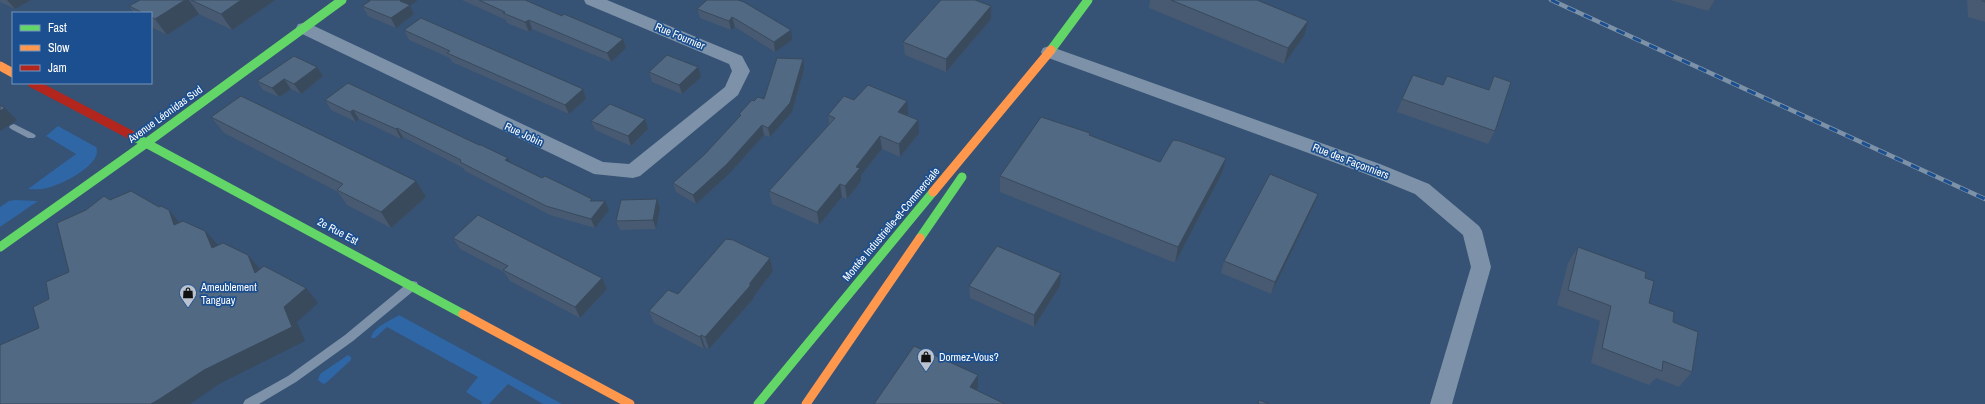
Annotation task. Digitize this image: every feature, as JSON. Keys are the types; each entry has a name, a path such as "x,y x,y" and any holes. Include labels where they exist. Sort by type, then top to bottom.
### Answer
{"street":[{"name":"Avenue Léonidas Sud","path":"0,247 145,144 342,0"},
{"name":"Rue Fournier","path":"592,0 736,60 741,71 732,91"},
{"name":"Montée Industrielle-et-Commerciale","path":"980,150 1046,56 1088,0"},
{"name":"Rue Jobin","path":"304,28 522,133 601,169 633,171 732,91"},
{"name":"Montée Industrielle-et-Commerciale","path":"758,404 1046,56"},
{"name":"Rue des Façonniers","path":"1046,56 1373,168 1422,189 1472,231 1481,267 1441,404"},
{"path":"0,66 12,72"},
{"name":"2e Rue Est","path":"34,84 412,285 630,404"},
{"path":"806,404 967,170"}],"lane":[{"path":"14,127 32,136"},
{"path":"249,404 292,379 349,338 412,285"}],"shaded area":[{"path":"58,126 96,147 97,154 88,167 62,183 45,189 28,189 76,154 46,136"},
{"path":"9,201 38,201 0,227 0,207"},
{"path":"399,315 562,404 543,404 508,384 489,404 481,404 482,402 466,392 478,377 387,327 375,338 371,338 372,334 378,327"},
{"path":"348,355 351,357 351,360 326,383 323,384 318,380 320,374"}],"building":[{"path":"140,0 185,0 155,19 152,18 152,12 141,12 129,6"},
{"path":"191,0 241,0 221,14"},
{"path":"367,0 401,0 400,1 410,5 391,18 362,6 370,1"},
{"path":"479,0 525,0 562,16 564,14 623,39 607,53 529,20 525,22 503,13 505,12"},
{"path":"707,0 738,0 744,2 791,30 774,42 732,17 729,21 697,9"},
{"path":"941,0 975,0 991,6 946,59 903,42"},
{"path":"1171,0 1257,0 1308,21 1288,48"},
{"path":"421,18 583,89 565,105 447,53 450,51 404,30"},
{"path":"667,55 698,67 679,85 649,72"},
{"path":"294,56 317,67 294,84 284,79 272,88 257,81"},
{"path":"777,58 803,59 790,103 768,128 762,125 727,164 693,195 673,183 704,155 741,115 739,114 752,100 754,101 758,97 764,99"},
{"path":"1413,75 1443,85 1447,76 1489,90 1494,76 1511,82 1495,131 1402,99"},
{"path":"348,83 508,158 505,160 542,178 545,176 592,199 590,201 605,201 591,219 546,206 460,162 461,160 397,128 396,129 353,110 350,112 325,100"},
{"path":"868,85 907,101 898,112 918,120 899,144 880,136 856,167 860,168 845,186 840,184 817,212 769,191 835,118 828,115 844,96 854,100"},
{"path":"241,96 416,181 381,212 337,190 343,184 211,117"},
{"path":"610,104 645,119 628,136 591,121"},
{"path":"0,105 5,108 0,111"},
{"path":"1041,117 1090,133 1089,135 1160,162 1173,140 1180,141 1226,158 1178,247 1000,176"},
{"path":"1270,174 1318,194 1275,282 1224,261"},
{"name":"Ameublement Tanguay","path":"131,191 159,207 161,206 169,210 174,225 183,221 205,231 212,248 223,243 248,255 255,273 264,266 306,288 284,307 292,327 204,370 151,404 0,404 0,345 39,328 33,307 49,299 46,282 69,272 57,223 86,210 104,196 110,200"},
{"path":"657,199 653,220 616,221 621,200"},
{"path":"478,215 602,278 575,307 503,270 508,266 453,238"},
{"path":"726,239 733,240 770,258 750,283 750,286 705,337 701,335 700,337 649,311 668,290 678,294"},
{"path":"997,246 1061,273 1034,315 969,286"},
{"path":"1578,247 1646,272 1645,278 1654,281 1649,303 1674,312 1673,322 1698,332 1692,372 1663,361 1662,371 1602,348 1611,306 1568,290"},
{"name":"Dormez-Vous?","path":"914,346 978,375 970,387 1005,404 874,404"},
{"path":"1259,400 1269,404 1258,404"}],"railway":[{"path":"1551,0 1985,199"}],"traffic: fast":[{"path":"0,247 145,144 342,0"},
{"path":"1051,50 1088,0"},
{"path":"131,135 463,314"},
{"path":"920,238 962,177"},
{"path":"758,404 933,192"}],"traffic: slow":[{"path":"933,192 1051,50"},
{"path":"0,66 12,72"},
{"path":"806,404 920,238"},
{"path":"463,314 630,404"}],"traffic: jam":[{"path":"34,84 131,135"}],"place":[{"name":"Ameublement Tanguay","path":"188,308"},
{"name":"Dormez-Vous?","path":"926,372"}]}
